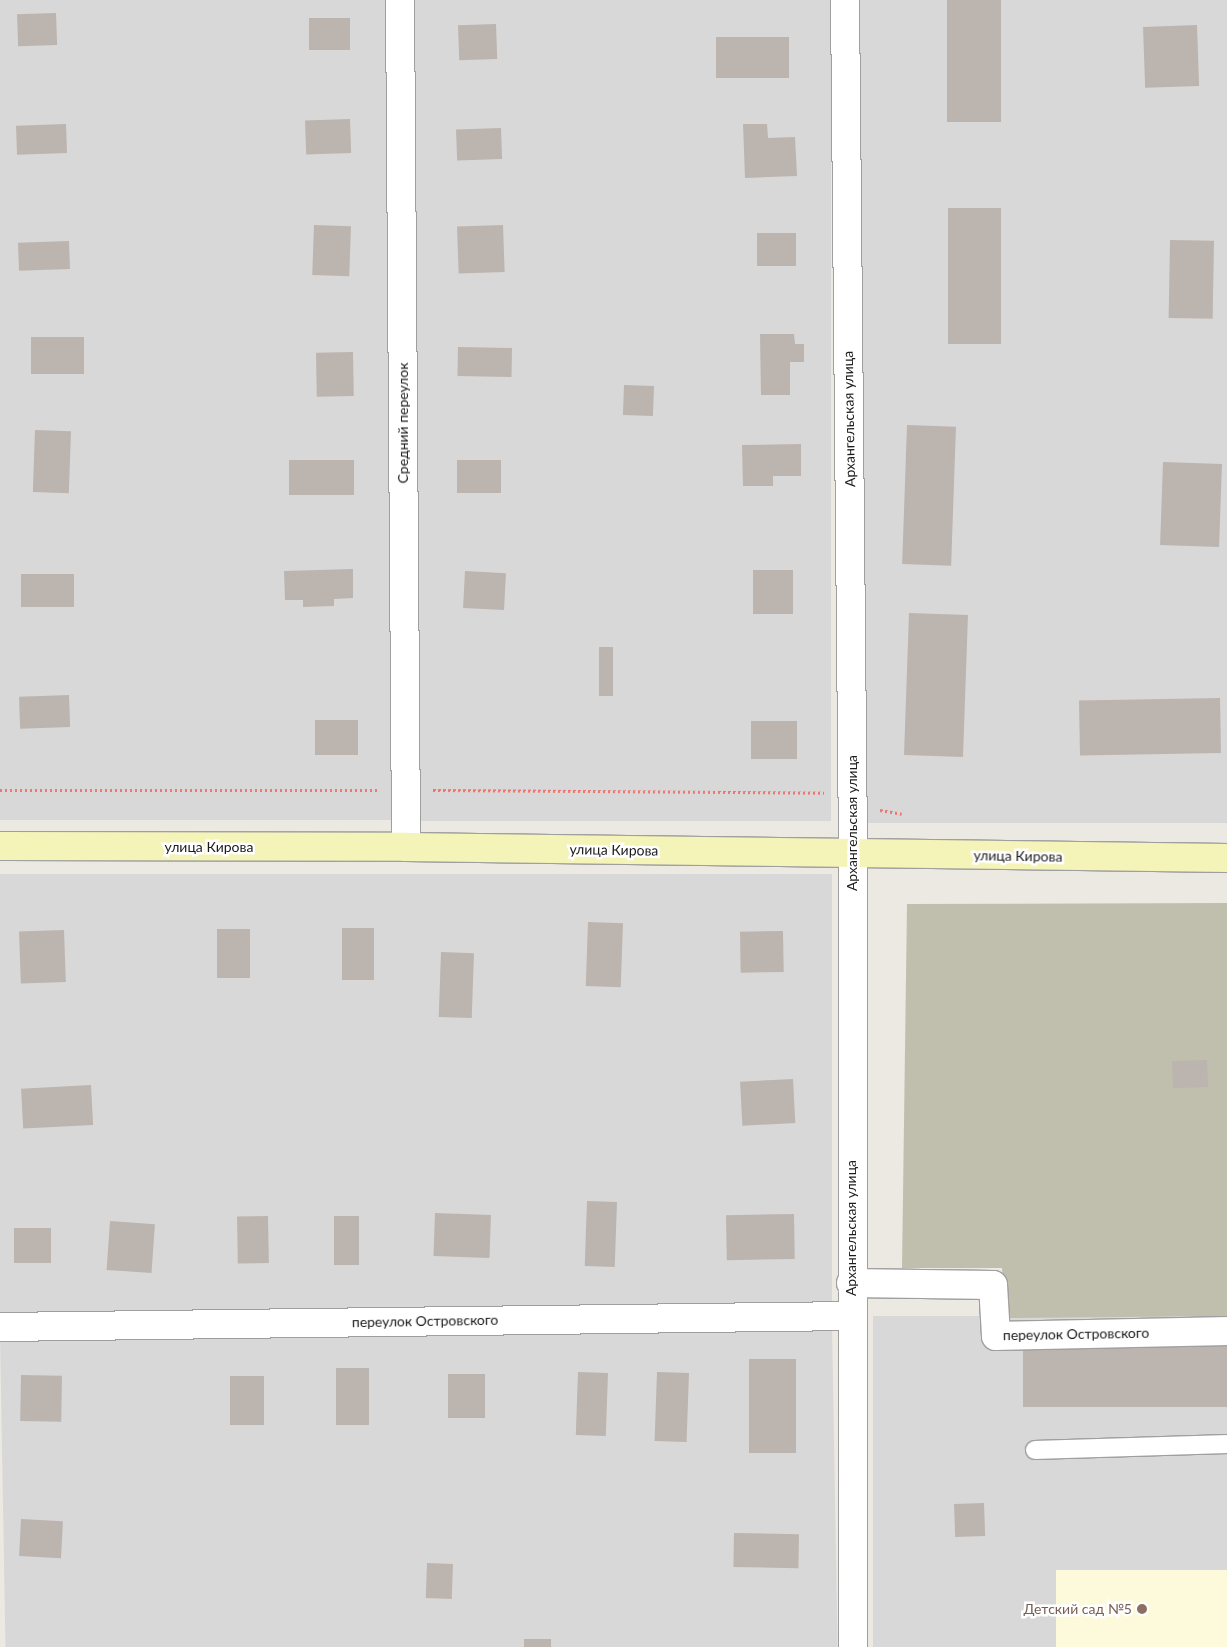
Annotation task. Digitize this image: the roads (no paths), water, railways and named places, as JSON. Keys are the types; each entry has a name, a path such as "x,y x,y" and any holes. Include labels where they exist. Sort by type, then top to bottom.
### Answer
{"main road":[{"name":"улица Кирова","path":"0,846 406,847 1227,858"}],"street":[{"name":"Средний переулок","path":"400,0 406,847"},
{"name":"Архангельская улица","path":"844,0 853,854 851,1283 853,1647"},
{"name":"переулок Островского","path":"851,1283 993,1286 996,1336 1227,1331"},
{"name":"переулок Островского","path":"0,1327 851,1316"}],"lane":[{"path":"1036,1450 1227,1444"}],"place":[{"name":"Детский сад №5","path":"1142,1609"}]}
